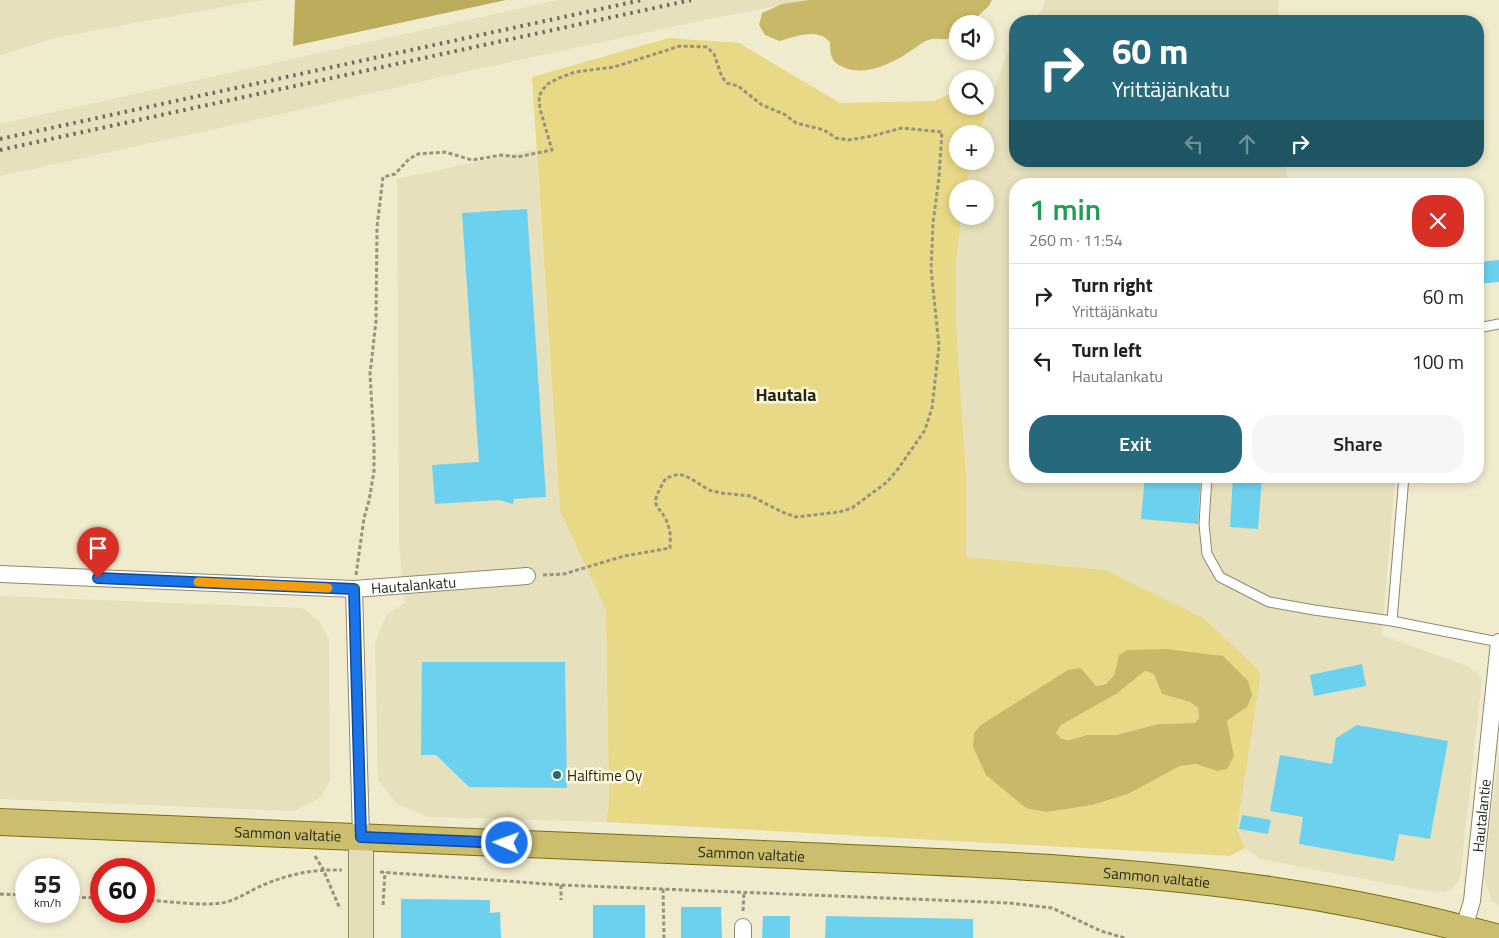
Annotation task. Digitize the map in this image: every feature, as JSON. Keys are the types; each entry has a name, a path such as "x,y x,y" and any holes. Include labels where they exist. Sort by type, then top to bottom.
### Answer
{"main road":[{"name":"Sammon valtatie","path":"0,822 1079,870 1277,891 1370,907 1463,933 1499,938"}],"street":[{"name":"Hautalankatu","path":"0,574 354,589 527,576"},
{"path":"354,589 361,837 361,938"},
{"name":"Hautalantie","path":"1463,933 1472,901 1499,642"}],"lane":[{"path":"1484,327 1499,324"},
{"path":"1207,483 1204,524 1206,554 1220,577 1269,602 1392,621 1499,642"},
{"path":"1392,621 1403,483"}],"path":[{"path":"354,589 364,518 374,471 370,374 376,321 377,228 383,177 395,174 409,159 418,154 445,152 472,160 502,155 517,157 552,150 540,109 539,96 546,85 575,72 614,67 680,46 707,47 714,54 722,77 727,82 738,86 762,105 784,114 796,124 824,130 836,138 849,140 902,128 942,132 933,222 932,262 938,357 932,408 924,430 912,450 887,482 852,508 821,515 796,516 782,512 751,496 721,494 709,490 690,478 679,474 666,478 656,494 656,506 669,528 670,548 624,556 564,574 527,576"},
{"path":"323,869 341,912"},
{"path":"155,900 221,903 239,898 262,886 295,874 323,869 561,885 1010,903 1052,908 1125,938"},
{"path":"561,885 561,900"},
{"path":"663,889 664,938"},
{"path":"0,894 15,895"}],"shaded area":[{"path":"0,0 262,0 59,37 0,55"},
{"path":"295,0 506,0 293,46"},
{"path":"557,0 807,0 704,20 441,77 0,176 0,124"},
{"path":"809,0 992,0 988,7 979,15 949,15 949,38 928,40 885,65 859,71 851,70 836,63 831,54 830,42 825,37 806,34 779,41 765,35 759,25 762,13 782,4"},
{"path":"1045,0 1278,0 1279,15 1038,15 1044,8"},
{"path":"669,38 739,43 840,103 934,101 949,94 949,115 985,115 982,125 949,125 949,170 970,170 967,180 949,180 949,225 960,225 956,263 956,322 966,475 966,557 1105,570 1203,618 1261,672 1237,829 1245,848 1230,856 606,822 609,802 606,610 560,511 532,77","holes":["1119,655 1247,707 1227,721 1234,756 1217,771 1196,764 1180,766 1128,794 1092,805 1047,812 981,725 1081,668 1096,686 1107,682 1113,675"]},
{"path":"1009,49 1009,167 1286,167 1287,178 1009,178 1009,483 1394,483 1382,635 1469,667 1482,678 1460,879 1452,889 1445,892 1427,891 1260,859 1245,848 1237,829 1261,671 1105,570 966,558 966,475 956,322 956,263 960,225 994,225 994,180 967,180 970,170 994,170 994,125 982,125 986,115 994,115 994,91"},
{"path":"536,149 560,511 606,610 609,802 606,822 429,817 398,805 378,780 375,644 386,615 405,603 399,545 397,179"},
{"path":"0,596 302,608 320,622 329,639 330,781 320,798 293,811 0,799"},
{"path":"1166,649 1223,656 1248,681 1252,695 1247,707 1227,721 1234,756 1227,769 1217,771 1196,764 1180,766 1128,794 1092,805 1047,812 1026,808 986,775 973,747 974,733 981,725 1068,670 1081,668 1096,686 1106,684 1114,675 1119,655 1127,650","holes":["1145,671 1154,674 1162,694 1190,702 1198,708 1199,718 1195,723 1158,724 1116,735 1087,735 1070,740 1062,739 1056,733 1061,725 1116,694"]},
{"path":"1145,671 1154,674 1162,694 1190,702 1198,708 1199,718 1195,723 1158,724 1116,735 1087,735 1070,740 1062,739 1056,733 1061,725 1116,694"},
{"path":"1499,751 1499,906 1492,901 1484,877"}],"building":[{"path":"527,209 546,497 514,499 513,504 499,500 435,504 432,465 479,462 462,213"},
{"path":"1499,260 1499,282 1484,283 1484,261"},
{"path":"1144,483 1201,483 1198,524 1141,519"},
{"path":"1233,483 1261,483 1258,529 1230,527"},
{"path":"422,662 565,662 567,788 469,787 436,755 421,755"},
{"path":"1362,664 1366,686 1314,696 1310,675"},
{"path":"1357,725 1448,741 1430,839 1399,834 1394,861 1299,844 1303,817 1270,811 1280,755 1332,764 1336,738"},
{"path":"1242,815 1271,820 1268,834 1239,829"},
{"path":"401,899 490,900 490,913 500,912 501,938 401,938"},
{"path":"593,905 645,905 645,938 593,938"},
{"path":"681,907 721,907 722,938 681,938"},
{"path":"763,916 790,916 790,938 762,938"},
{"path":"826,916 973,919 973,938 825,938"}],"railway":[{"path":"0,139 642,0"},
{"path":"0,150 691,0"}],"slow traffic":[{"path":"198,582 328,588"}],"place":[{"name":"Halftime Oy","path":"557,775"}],"district":[{"name":"Hautala","path":"786,394"}],"route":[{"path":"98,578 354,589 361,837 507,843"}]}
